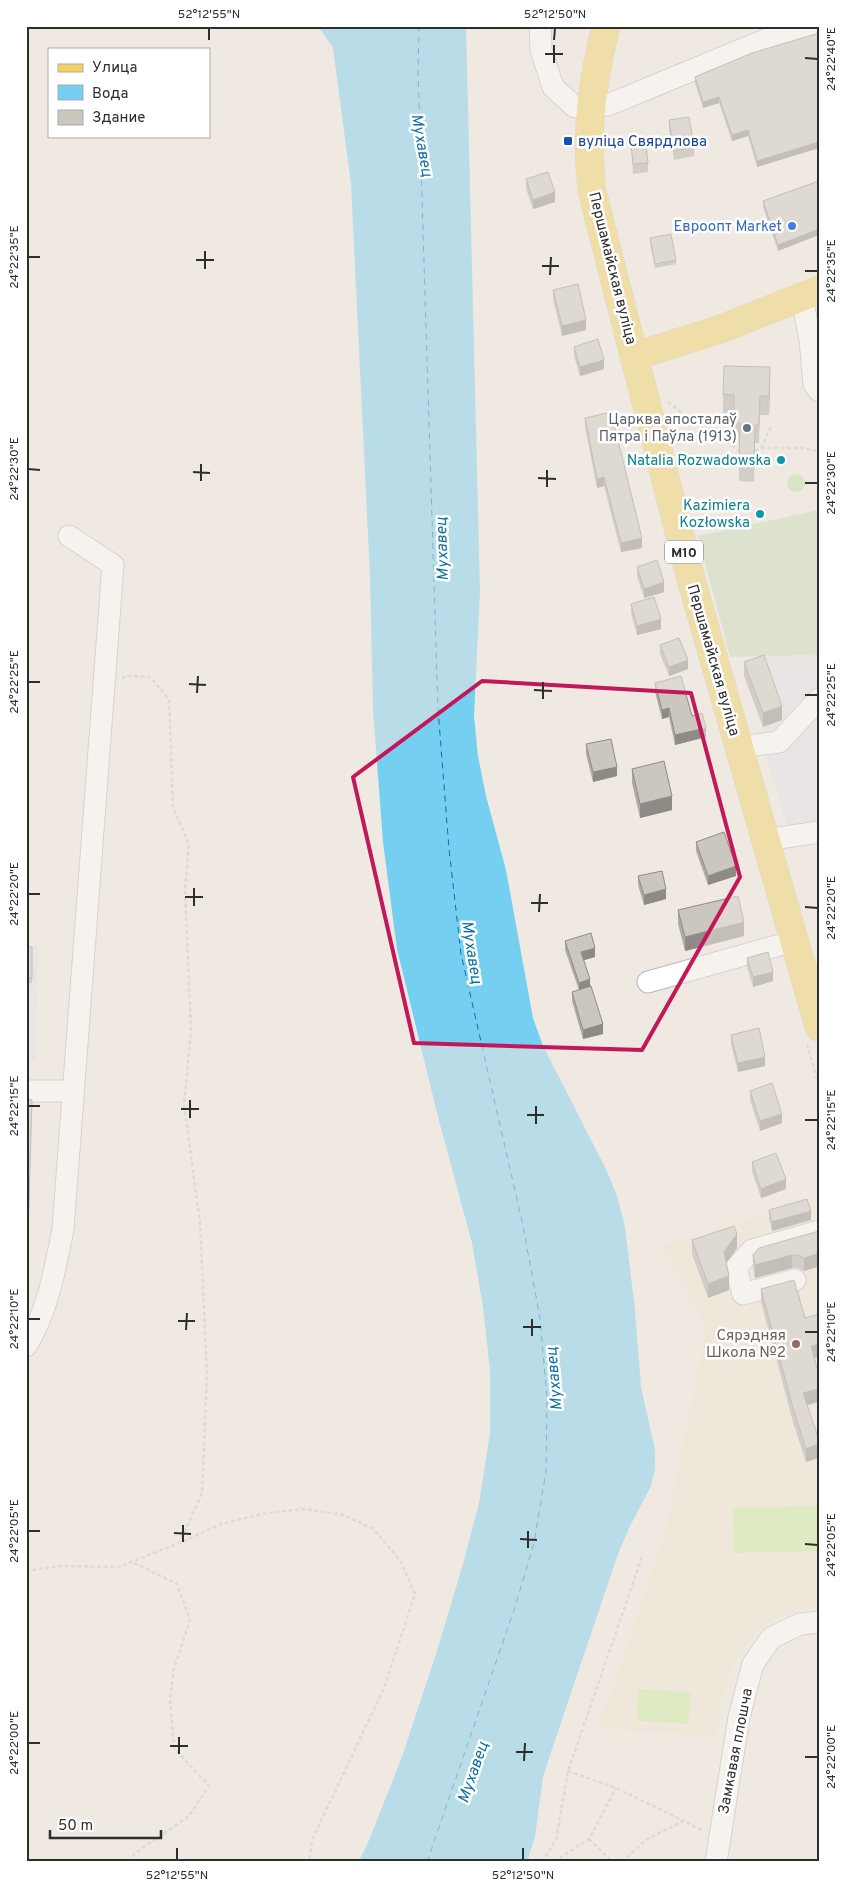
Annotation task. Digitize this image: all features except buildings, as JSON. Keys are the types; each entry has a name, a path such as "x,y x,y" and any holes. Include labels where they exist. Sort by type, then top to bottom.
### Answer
{"main road":[{"name":"Першамайская вуліца","path":"606,26 590,106 588,140 592,191 691,579 819,1027"},
{"path":"635,356 720,329 811,293"}],"street":[{"path":"540,26 541,50 553,87 575,107 608,105 770,38 819,27"},
{"path":"811,293 810,340 814,384 819,391"},
{"path":"26,1346 35,1333 33,1316 51,1286 63,1230 113,564 69,536"},
{"path":"739,747 778,742 819,699"},
{"path":"765,840 819,832"},
{"path":"648,982 794,941"},
{"path":"26,1091 73,1091"},
{"path":"795,1280 743,1294 736,1268 752,1250 819,1231"},
{"name":"Замкавая плошча","path":"716,1862 739,1717 753,1664 771,1638 800,1624 819,1622"}],"path":[{"path":"662,403 667,402 695,423 722,435 739,451"},
{"path":"760,448 771,426"},
{"path":"754,451 760,448 801,448 819,451"},
{"path":"104,690 126,676 150,677 169,699 173,808 189,844 186,890 191,1030 184,1104 200,1223 207,1374 202,1493 180,1542"},
{"path":"26,1571 60,1566 118,1567 221,1524 267,1513 304,1509 344,1514 373,1528 400,1560 414,1594 384,1688 312,1840 309,1862"},
{"path":"542,1862 556,1840 568,1770 643,1554"},
{"path":"129,1862 135,1853 189,1816 209,1786 174,1748 170,1700 174,1669 190,1620 177,1584 131,1562"},
{"path":"568,1770 616,1788 707,1832"},
{"path":"554,1862 589,1839 616,1788"},
{"path":"622,1862 647,1839 684,1821"},
{"path":"589,1839 612,1862"}],"highlighted area":[{"path":"482,681 691,693 740,877 642,1050 414,1043 353,777"}],"shaded area":[{"path":"819,655 819,820 787,826 765,754 763,727 744,676 750,673 745,658"},
{"path":"26,946 38,946 36,1061 26,1060"},
{"path":"819,1197 819,1608 793,1612 770,1621 750,1640 737,1658 723,1696 716,1736 598,1729 666,1529 707,1328 692,1305 661,1244 672,1243"}],"green space":[{"path":"796,474 802,477 805,483 802,489 796,492 790,489 787,483 790,477"},
{"path":"819,510 819,655 730,657 698,536"},
{"path":"819,1506 819,1551 734,1553 733,1508"},
{"path":"638,1689 691,1692 689,1724 637,1721"}],"water":[{"name":"Мухавец","path":"318,26 466,26 480,591 474,716 478,756 486,796 506,870 533,1018 543,1046 606,1169 617,1196 625,1227 635,1310 641,1387 655,1450 655,1469 651,1486 618,1554 543,1777 535,1837 527,1862 358,1862 367,1845 402,1757 463,1564 479,1503 490,1433 490,1371 483,1307 472,1243 438,1117 397,949 383,842 373,710 370,576 351,184 333,48"}],"ferry route":[{"path":"419,26 418,71 438,709 449,849 461,954 523,1226 540,1318 547,1398 546,1471 534,1543 515,1607 427,1862"}],"place":[{"name":"вуліца Свярдлова","path":"568,141"},
{"name":"Евроопт Market","path":"792,226"},
{"name":"Царква апосталаў Пятра і Паўла (1913)","path":"747,428"},
{"name":"Natalia Rozwadowska","path":"781,460"},
{"name":"Kazimiera Kozłowska","path":"760,514"},
{"name":"Сярэдняя Школа №2","path":"796,1344"}]}
